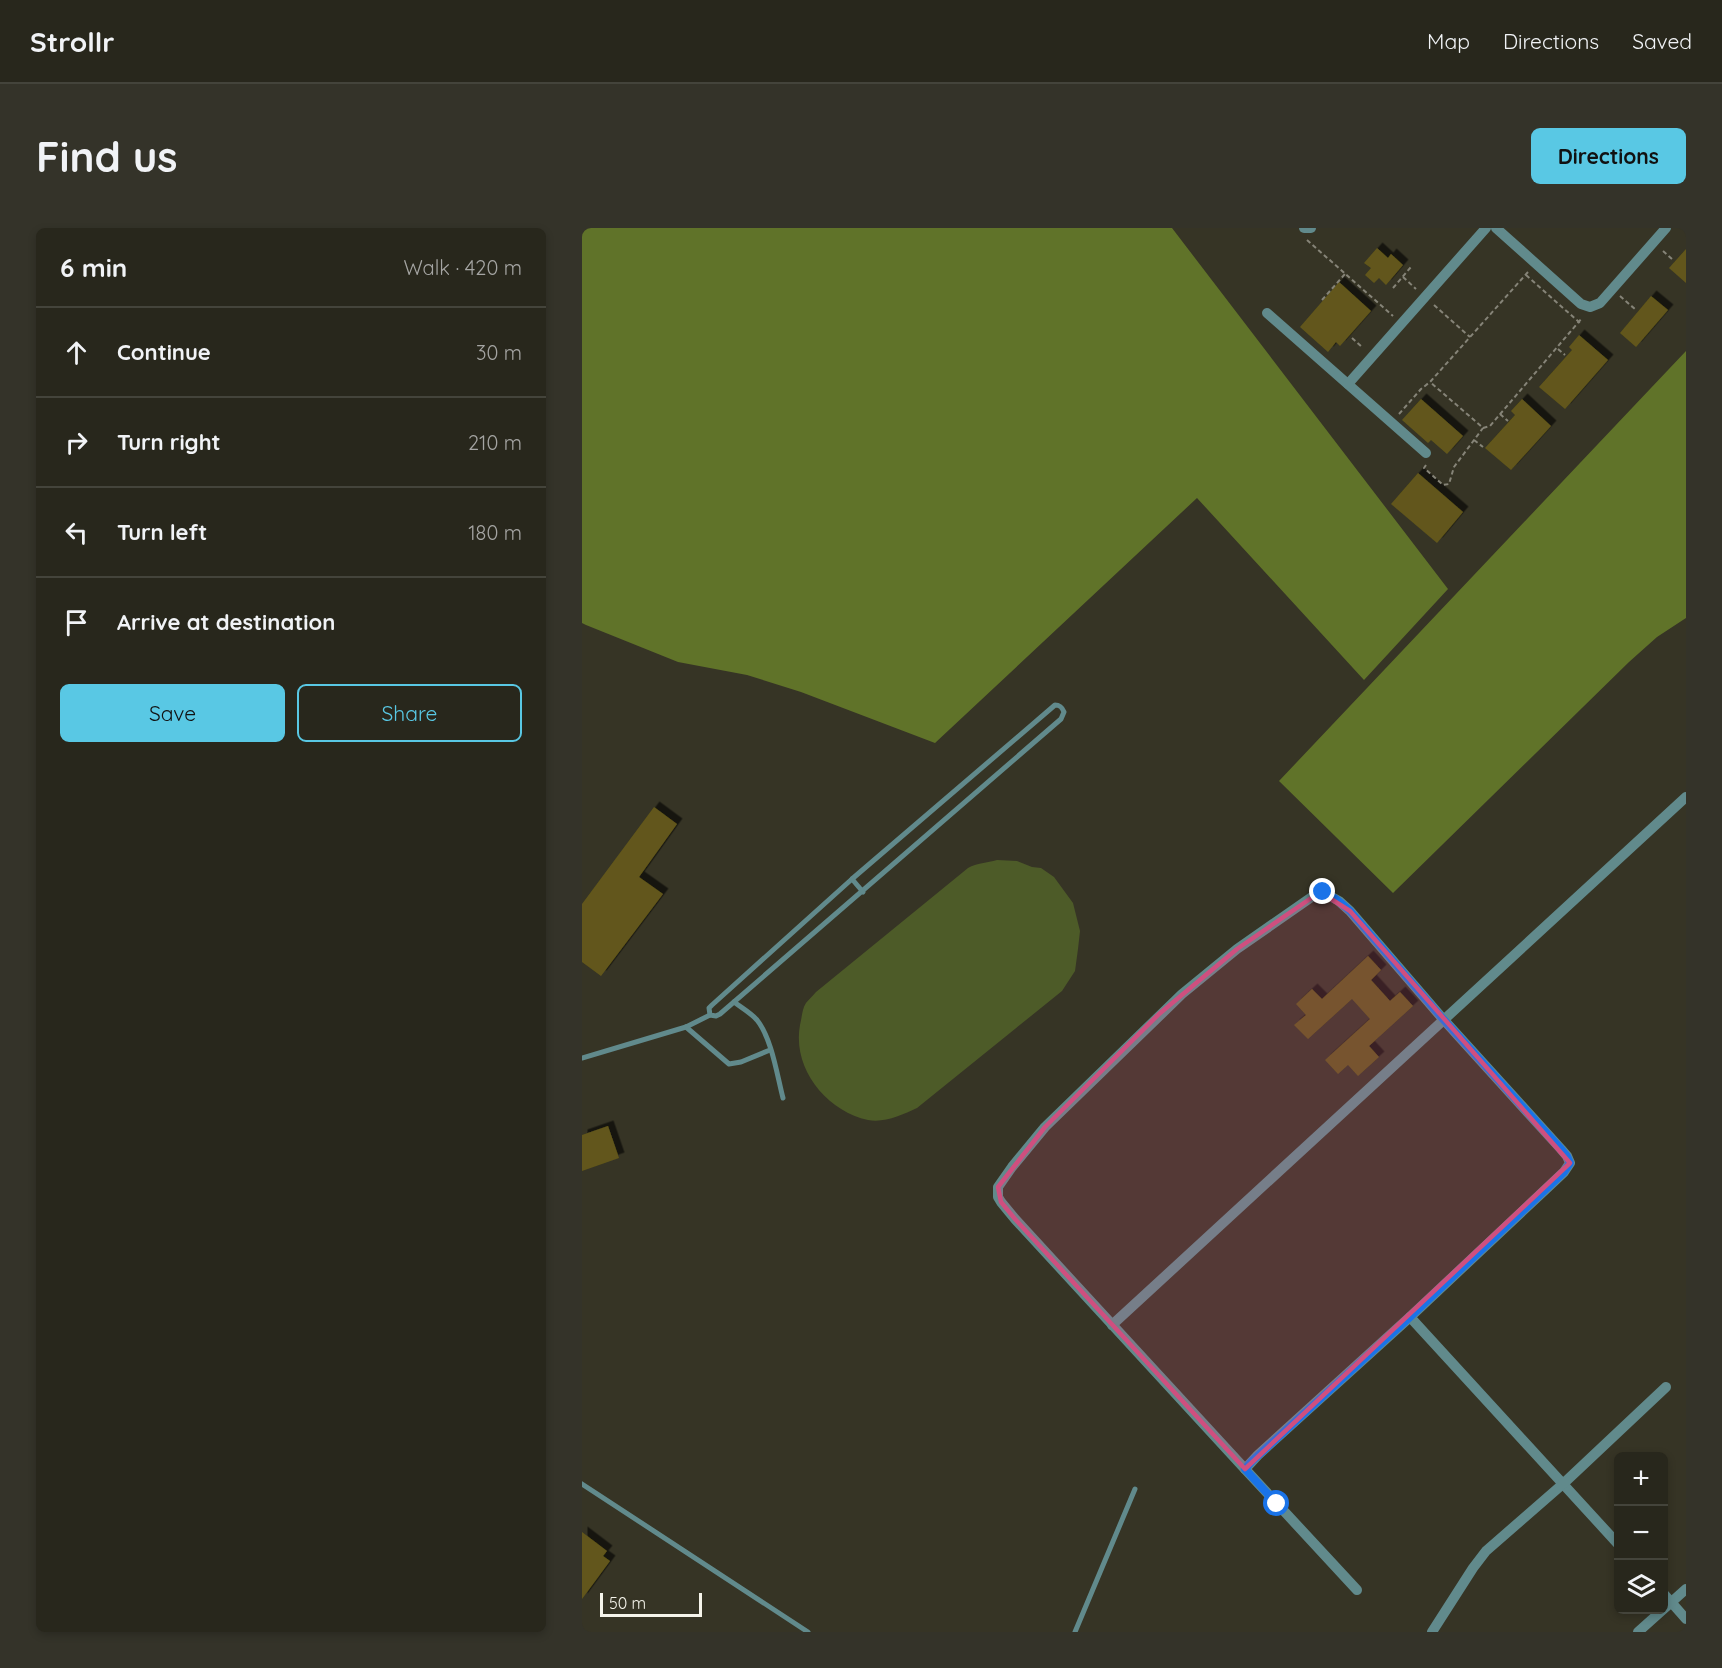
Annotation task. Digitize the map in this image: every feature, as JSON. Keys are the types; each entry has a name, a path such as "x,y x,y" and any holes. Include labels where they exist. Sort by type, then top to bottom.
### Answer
{"street":[{"path":"1348,384 1486,228"},
{"path":"1496,228 1585,306 1596,306 1666,228"},
{"path":"1267,313 1426,453"},
{"path":"1112,1324 1686,798"},
{"path":"1245,1469 1267,1446 1410,1317 1564,1172 1570,1163 1561,1149 1443,1019 1350,911 1332,895 1323,892 1316,894 1237,950 1199,979 1160,1014 1045,1127 998,1187 998,1197 1005,1207 1245,1469 1357,1590"},
{"path":"1410,1317 1614,1539"},
{"path":"1432,1632 1486,1551 1564,1483 1666,1387"},
{"path":"1638,1632 1686,1589"},
{"path":"1668,1599 1686,1619"}],"lane":[{"path":"582,1058 686,1026 710,1015 716,1016 863,892 1061,719 1063,708 1055,705 1051,708 852,879 712,1005 709,1008 710,1015"},
{"path":"852,879 863,892"},
{"path":"734,1002 756,1020 766,1036 783,1098"},
{"path":"686,1026 729,1064 741,1062 770,1050"},
{"path":"582,1484 808,1632"},
{"path":"1075,1632 1135,1489"}],"path":[{"path":"1307,231 1311,244 1402,323"},
{"path":"1390,422 1430,382 1536,263"},
{"path":"1393,288 1411,267"},
{"path":"1322,300 1345,273"},
{"path":"1525,274 1580,323"},
{"path":"1403,277 1470,337"},
{"path":"1612,289 1636,310"},
{"path":"1426,453 1432,459 1424,468 1443,485 1449,484 1454,467 1483,428 1490,426 1580,323 1585,306"},
{"path":"1352,338 1373,356"},
{"path":"1557,349 1565,355"},
{"path":"1430,382 1483,428"},
{"path":"1500,414 1508,421"},
{"path":"1474,440 1483,447"}],"highlighted area":[{"path":"1320,892 1350,911 1570,1163 1245,1469 1015,1219 1001,1202 998,1187 1045,1127 1159,1014 1237,949"}],"green space":[{"path":"582,228 1172,228 1448,589 1364,680 1197,498 935,743 801,692 747,675 678,662 586,625 582,623"},
{"path":"1686,351 1686,618 1657,637 1629,662 1393,893 1279,781"},
{"path":"997,860 1017,861 1041,868 1054,877 1073,903 1080,931 1075,971 1062,991 917,1108 893,1118 874,1121 853,1115 839,1107 815,1085 801,1057 800,1025 806,1003 816,992 968,868"}],"building":[{"path":"1377,248 1388,258 1391,254 1403,265 1386,285 1379,278 1374,283 1365,275 1371,268 1364,263"},
{"path":"1686,249 1686,283 1669,268"},
{"path":"1339,282 1371,311 1340,346 1336,342 1328,352 1300,327"},
{"path":"1651,296 1668,310 1636,347 1620,333"},
{"path":"1579,335 1608,360 1565,409 1539,387 1572,350 1569,347"},
{"path":"1421,399 1463,436 1447,454 1431,440 1428,443 1402,420"},
{"path":"1522,399 1551,426 1511,470 1485,448 1515,415 1511,411"},
{"path":"1418,473 1463,512 1437,543 1391,504"},
{"path":"654,807 677,824 639,877 663,894 601,976 582,962 582,904"},
{"path":"1368,956 1381,970 1371,980 1390,1001 1400,992 1413,1006 1369,1046 1379,1057 1358,1076 1348,1065 1338,1074 1325,1060 1370,1019 1352,999 1308,1039 1294,1025 1306,1015 1296,1004 1312,989 1322,999"},
{"path":"608,1126 619,1158 582,1171 582,1135"},
{"path":"582,1532 607,1551 603,1556 610,1561 582,1599"}],"route":[{"path":"1277,1504 1245,1469 1267,1446 1410,1317 1564,1172 1570,1163 1561,1149 1443,1019 1350,911 1332,895 1323,892"}]}
